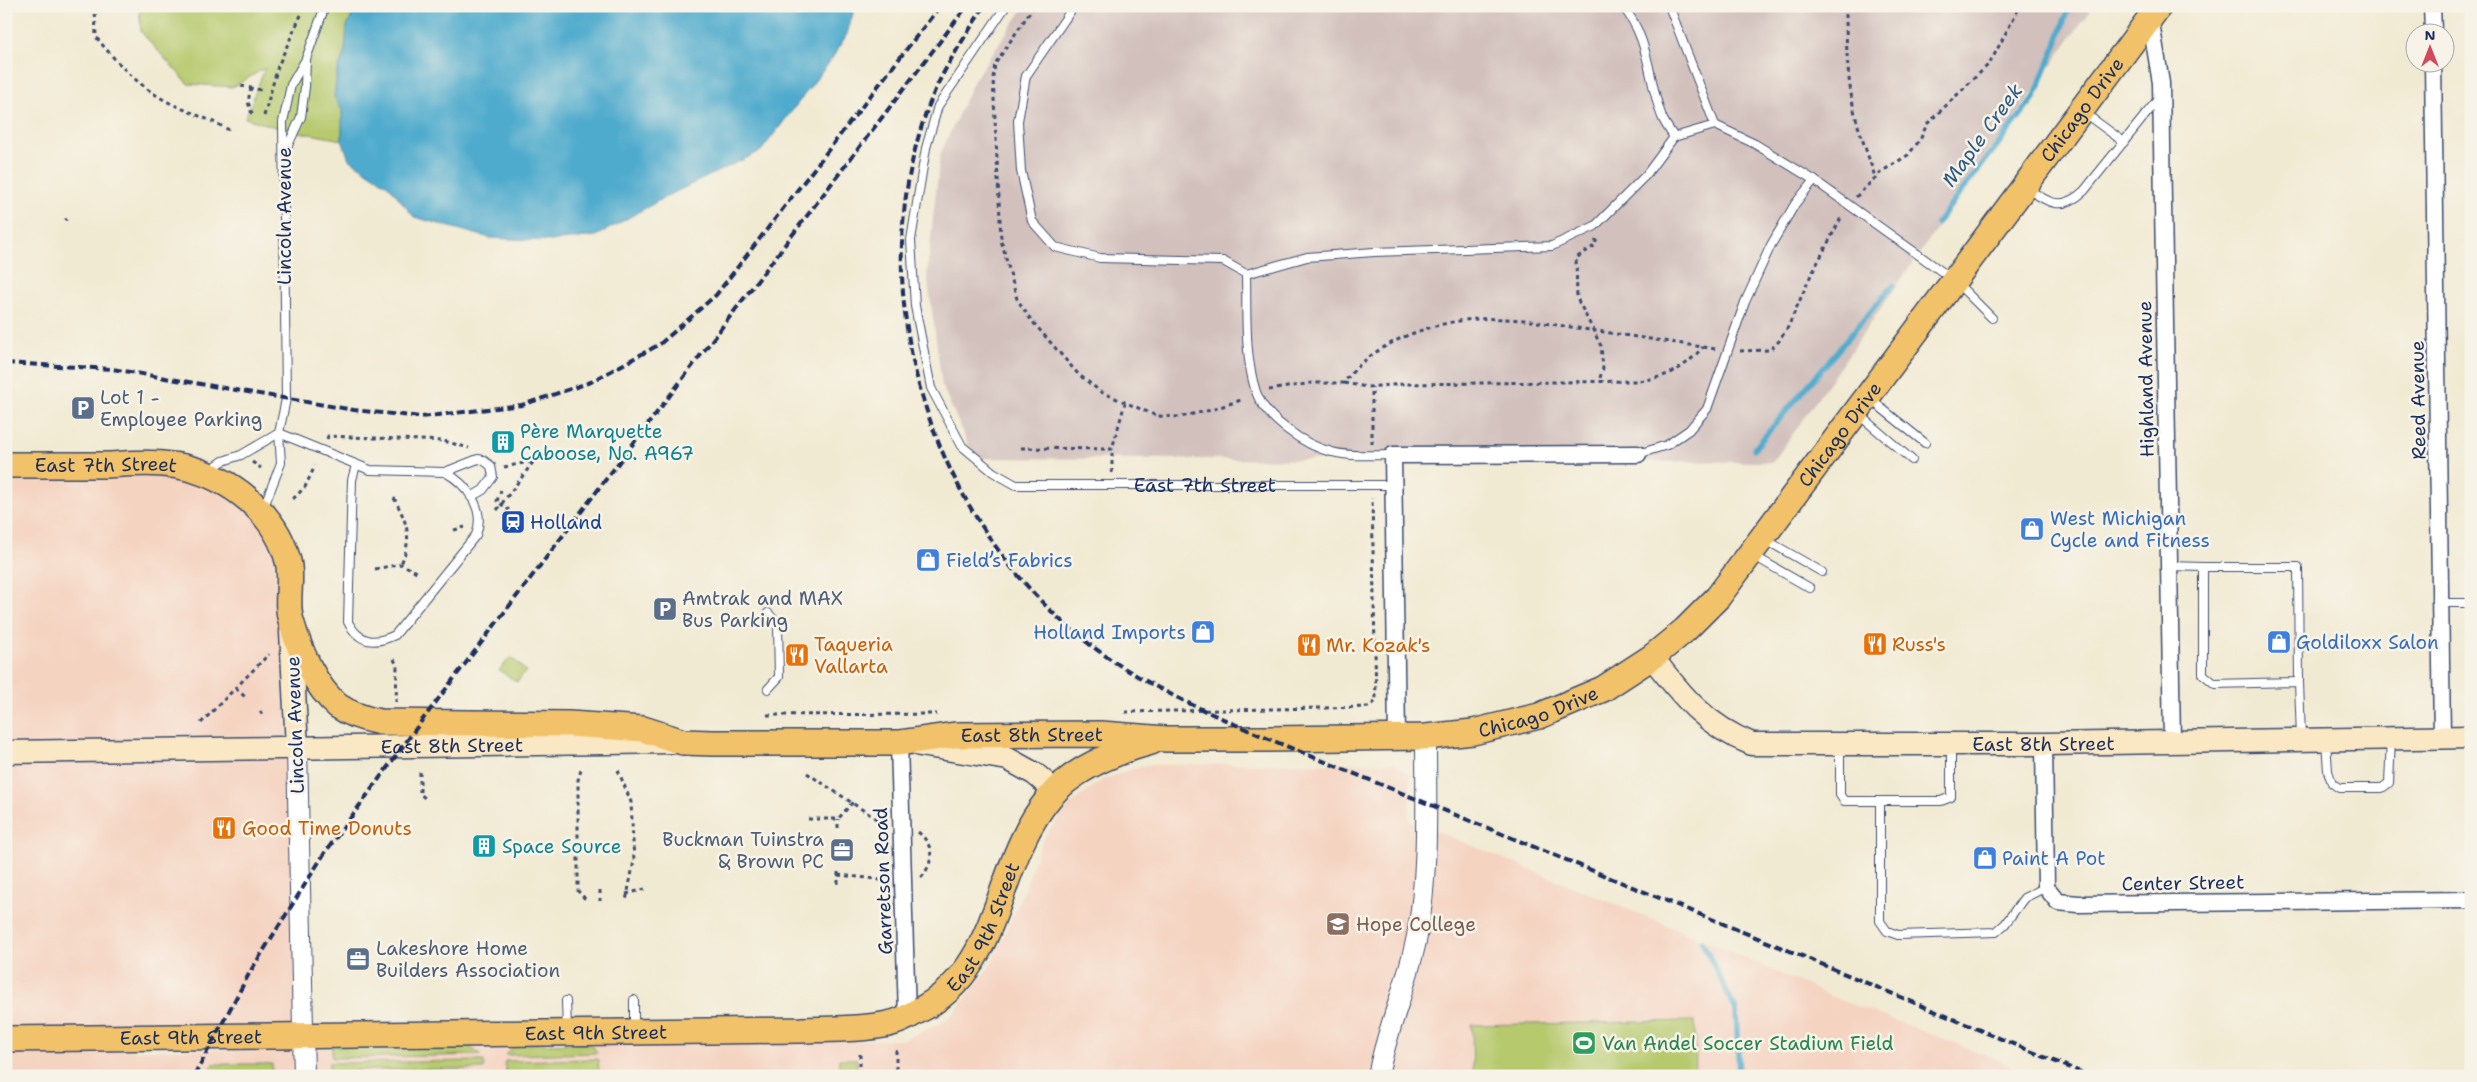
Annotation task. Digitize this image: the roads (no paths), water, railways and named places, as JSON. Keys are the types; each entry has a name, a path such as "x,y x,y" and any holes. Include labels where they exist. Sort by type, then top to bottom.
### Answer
{"main road":[{"name":"Chicago Drive","path":"1426,737 1473,732 1539,716 1603,689 1652,657 1685,630 1718,597 2155,12"},
{"name":"East 7th Street","path":"6,465 155,464 184,467 204,474"},
{"name":"Lincoln Avenue","path":"204,474 238,490 262,511 276,530 288,561 297,748"},
{"path":"290,620 306,659 320,685 338,706 362,718 380,722 569,724 643,729 684,742"},
{"name":"East 8th Street","path":"1652,657 1692,706 1709,722 1730,735 1752,744 2044,744 2471,738"},
{"name":"East 8th Street","path":"899,743 955,735 1101,734 1166,739 1426,737"},
{"name":"East 8th Street","path":"6,752 684,742 899,743 950,748 1008,759 1035,774 1055,791 1073,776 1094,764 1137,746 1166,739"},
{"name":"East 9th Street","path":"6,1039 634,1032 868,1027 889,1024 930,1006 949,992 970,967 991,923 1024,836 1055,791"}],"street":[{"path":"2432,6 2433,22"},
{"name":"Highland Avenue","path":"2155,12 2162,95 2172,741"},
{"name":"Reed Avenue","path":"2433,72 2442,738"},
{"path":"1397,738 1393,455 1638,454"},
{"path":"1378,1076 1417,937 1426,859 1426,737"},
{"name":"Garretson Road","path":"899,743 907,1017"},
{"path":"2044,744 2046,887"},
{"name":"Lincoln Avenue","path":"297,748 304,1076"},
{"name":"Center Street","path":"2046,887 2058,902 2078,904 2471,900"}],"lane":[{"name":"Lincoln Avenue","path":"262,511 281,463 279,433 286,399 283,122 291,85 306,59 325,6"},
{"name":"East 7th Street","path":"1006,6 938,106 926,148 912,240 915,306 931,388 962,446 993,472 1016,485 1394,485"},
{"path":"1074,6 1026,76 1018,121 1021,171 1032,221 1056,247 1100,258 1222,261 1246,274 1307,257 1374,252 1552,246 1595,226 1646,175 1674,137 1715,125 1755,144 1814,180 1955,280 1992,318"},
{"path":"1622,6 1628,14 1647,54 1663,118 1674,137"},
{"path":"1669,6 1715,125"},
{"path":"283,155 301,117 306,59"},
{"path":"2024,187 2048,202 2059,204 2073,202 2162,95"},
{"path":"2082,110 2124,142"},
{"path":"1638,454 1667,445 1689,430 1707,409 1745,302 1771,245 1795,204 1814,180"},
{"path":"1246,274 1247,335 1256,393 1288,432 1331,452 1372,456 1393,455"},
{"path":"1862,405 1924,443"},
{"path":"1862,405 1912,460"},
{"path":"204,474 223,461 241,455 279,433 370,470 445,472 473,460 478,459 488,462 493,471 491,483 472,497"},
{"path":"356,465 352,480 348,622 354,633 363,640 386,640 395,635 470,544 479,526 477,507 472,497 463,484 445,472"},
{"path":"1756,546 1822,572"},
{"path":"1756,546 1810,588"},
{"path":"2170,566 2298,567 2301,740"},
{"path":"2204,567 2203,674 2215,684 2299,682"},
{"path":"2440,603 2471,603"},
{"path":"768,613 778,624 779,677 768,689"},
{"path":"2326,739 2328,771 2332,783 2339,788 2382,788 2389,784 2391,738"},
{"path":"1840,744 1840,796 1844,801 1940,802 1951,797 1950,744"},
{"path":"1880,801 1880,921 1887,931 1898,935 1996,932 2005,924 2024,898 2046,887"},
{"path":"634,1000 634,1032"},
{"path":"566,1001 567,1033"}],"water":[{"path":"357,6 855,6 847,34 831,60 761,151 669,195 596,236 551,241 490,238 414,217 389,186 349,159 342,140 342,110 334,97 337,72 345,51 347,26"}],"waterway":[{"name":"Maple Creek","path":"1937,223 2034,98 2056,45 2069,6"},
{"name":"Maple Creek","path":"1754,449 1893,285"},
{"name":"Maple Creek","path":"1702,942 1736,1010 1739,1076"}],"railway":[{"path":"6,363 112,369 354,410 421,417 522,405 591,382 660,344 716,295 940,6"},
{"path":"194,1076 250,972 324,854 420,723 967,6"},
{"path":"984,6 940,79 913,160 902,232 904,305 917,376 940,446 973,511 1015,571 1065,624 1088,643 1136,676 1188,703 1269,739 1807,958 2090,1076"}],"place":[{"name":"Lot 1 - Employee Parking","path":"83,408"},
{"name":"Père Marquette Caboose, No. A967","path":"503,442"},
{"name":"Holland","path":"513,522"},
{"name":"West Michigan Cycle and Fitness","path":"2032,529"},
{"name":"Field’s Fabrics","path":"928,560"},
{"name":"Amtrak and MAX Bus Parking","path":"665,609"},
{"name":"Holland Imports","path":"1203,632"},
{"name":"Goldiloxx Salon","path":"2279,642"},
{"name":"Russ's","path":"1875,644"},
{"name":"Mr. Kozak's","path":"1309,645"},
{"name":"Taqueria Vallarta","path":"797,655"},
{"name":"Good Time Donuts","path":"224,828"},
{"name":"Space Source","path":"484,846"},
{"name":"Buckman Tuinstra & Brown PC","path":"842,850"},
{"name":"Paint A Pot","path":"1985,858"},
{"name":"Hope College","path":"1338,924"},
{"name":"Lakeshore Home Builders Association","path":"358,959"},
{"name":"Van Andel Soccer Stadium Field","path":"1584,1043"}]}
